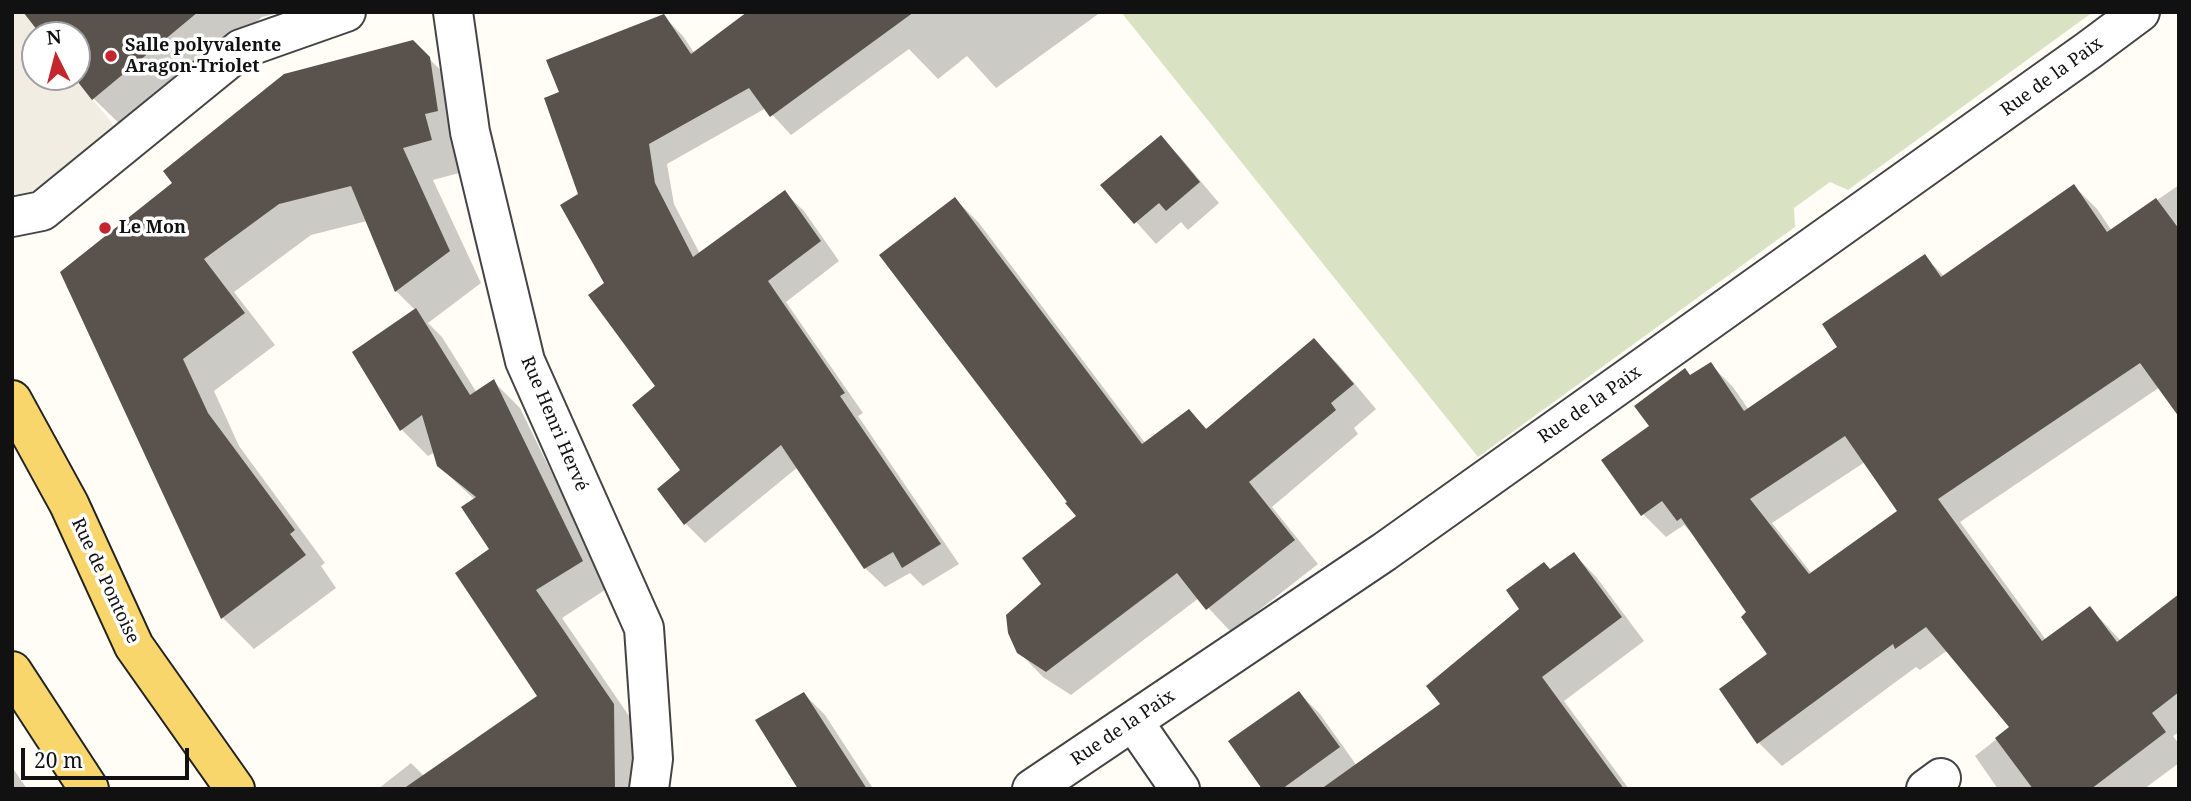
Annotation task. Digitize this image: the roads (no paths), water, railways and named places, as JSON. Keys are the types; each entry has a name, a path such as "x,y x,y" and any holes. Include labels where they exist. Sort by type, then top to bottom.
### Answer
{"main road":[{"name":"Rue de Pontoise","path":"12,400 69,504 134,646 235,789"},
{"path":"12,671 89,789"}],"street":[{"path":"12,217 42,211 241,49 346,12"},
{"name":"Rue Henri Hervé","path":"453,12 470,132 525,362 644,628 653,760 649,789"},
{"name":"Rue de la Paix","path":"1032,789 1384,552 2140,12"},
{"path":"1133,721 1180,789"}],"place":[{"name":"Salle polyvalente Aragon-Triolet","path":"111,56"},
{"name":"Le Mon","path":"105,228"}]}
